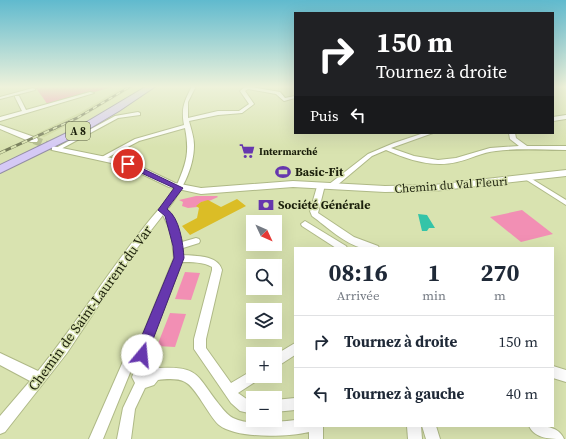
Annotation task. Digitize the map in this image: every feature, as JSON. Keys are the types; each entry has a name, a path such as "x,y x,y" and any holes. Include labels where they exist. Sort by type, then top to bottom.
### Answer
{"highway":[{"name":"A 8","path":"0,161 77,125 108,106"},
{"name":"A 8","path":"0,169 91,124 119,106"}],"street":[{"path":"22,106 25,112"},
{"path":"0,119 44,106"},
{"name":"Chemin de Saint-Laurent du Var","path":"0,427 63,349 131,250 179,188 189,163 191,149 186,123 186,106"},
{"path":"101,159 137,140 199,118 218,113 242,111 248,106"},
{"path":"56,148 117,117 138,114"},
{"path":"554,118 566,117"},
{"path":"1,128 34,140"},
{"path":"332,185 370,155 427,134"},
{"path":"512,134 513,139 526,148"},
{"name":"Chemin du Val Fleuri","path":"56,148 132,165 179,188 209,191 293,184 407,190 566,173"},
{"path":"386,148 414,159 439,162 456,160 488,150 566,148"},
{"path":"344,175 344,178 348,184 357,187"},
{"path":"527,178 566,203"},
{"path":"321,185 314,211 315,214 352,240 370,247"},
{"path":"124,439 129,408 141,383 150,382 150,371 142,360 142,350 179,258 178,246 169,215 162,210"},
{"path":"305,224 341,247"},
{"path":"178,246 196,241"},
{"path":"179,258 198,259 211,262 216,265 217,270 200,339 200,348 229,391 246,406"},
{"path":"282,357 294,349"},
{"path":"96,439 132,354"},
{"path":"0,359 28,374 40,378"},
{"path":"150,371 176,372 189,375 198,384 214,409 226,422 238,427 294,427"},
{"path":"554,372 566,376"},
{"path":"229,391 246,381"},
{"path":"282,405 294,404"},
{"path":"316,427 316,439"},
{"path":"414,427 414,439"},
{"path":"429,427 434,439"},
{"path":"538,427 557,439"}],"shaded area":[{"path":"90,106 100,106 44,137 36,134"},
{"path":"196,196 218,197 209,201 201,202 197,207 188,208 182,206 183,202 179,200"},
{"path":"522,210 553,234 521,242 490,217"},
{"path":"185,272 200,273 191,300 175,299"},
{"path":"170,313 186,314 175,347 157,346"}],"water":[{"path":"418,214 427,215 435,228 429,228 427,231 422,231"}],"building":[{"path":"237,199 246,206 190,235 182,226 197,218 199,208 196,206 201,202 208,200 221,207"}],"tunnel":[{"path":"34,140 55,148"}],"railway":[{"path":"53,129 77,118 96,106"},
{"path":"0,153 55,128"}],"place":[{"name":"Intermarché","path":"247,151"},
{"name":"Basic-Fit","path":"283,172"},
{"name":"Société Générale","path":"266,205"}],"route":[{"path":"128,164 179,188 173,198 162,210 169,215 178,246 179,258 142,350 142,355"}]}
